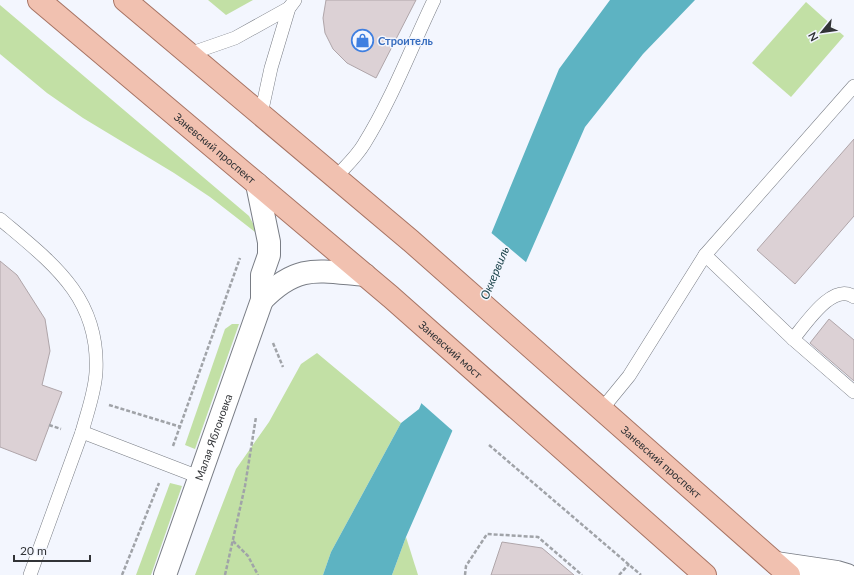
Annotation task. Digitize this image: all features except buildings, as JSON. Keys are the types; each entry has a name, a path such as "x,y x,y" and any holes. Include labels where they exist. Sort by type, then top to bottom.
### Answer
{"main road":[{"name":"Заневский проспект","path":"39,0 391,297"},
{"path":"125,0 336,177"},
{"name":"Заневский проспект","path":"336,177 411,241 783,569"},
{"name":"Заневский мост","path":"391,297 705,575"}],"street":[{"name":"Малая Яблоновка","path":"165,575 262,300 262,275 269,255 269,242 257,184"},
{"name":"Малая Яблоновка","path":"262,300 277,285 291,276 303,272 321,271 365,276"},
{"path":"783,569 837,572 847,575"}],"lane":[{"path":"336,177 363,146 388,102 408,54 434,0"},
{"path":"189,54 235,38 292,4"},
{"path":"261,114 271,68 292,4"},
{"path":"602,409 629,376 705,255 854,86"},
{"path":"0,219 49,261 83,304 92,324 96,372 82,432 30,575"},
{"path":"705,255 793,339 854,392"},
{"path":"793,339 828,298 840,294 854,297"},
{"path":"82,432 199,477"}],"path":[{"path":"122,575 181,427 240,258"},
{"path":"273,342 283,367"},
{"path":"144,416 181,427"},
{"path":"225,575 245,486 256,417"},
{"path":"49,425 61,430"},
{"path":"489,445 641,575"},
{"path":"465,575 466,566 487,534 538,537 582,575"},
{"path":"233,541 248,556 258,575"},
{"path":"619,575 629,564"}],"green space":[{"path":"208,0 253,0 226,15"},
{"path":"806,2 844,36 791,97 752,63"},
{"path":"0,5 249,216 259,235 210,197 174,173 83,118 47,93 0,54"},
{"path":"232,324 239,324 195,449 185,445 225,329"},
{"path":"317,353 401,423 331,552 323,575 195,575 236,469 269,422 301,364"},
{"path":"170,483 182,486 151,575 136,575"},
{"path":"406,537 418,575 392,575"}],"water":[{"name":"Оккервиль","path":"610,0 695,0 643,54 585,127 406,537 392,575 323,575 331,552 401,423 419,409 559,69"}],"pier":[{"path":"489,231 527,263 454,432 420,402"}],"place":[{"name":"Строитель","path":"362,41"}]}
